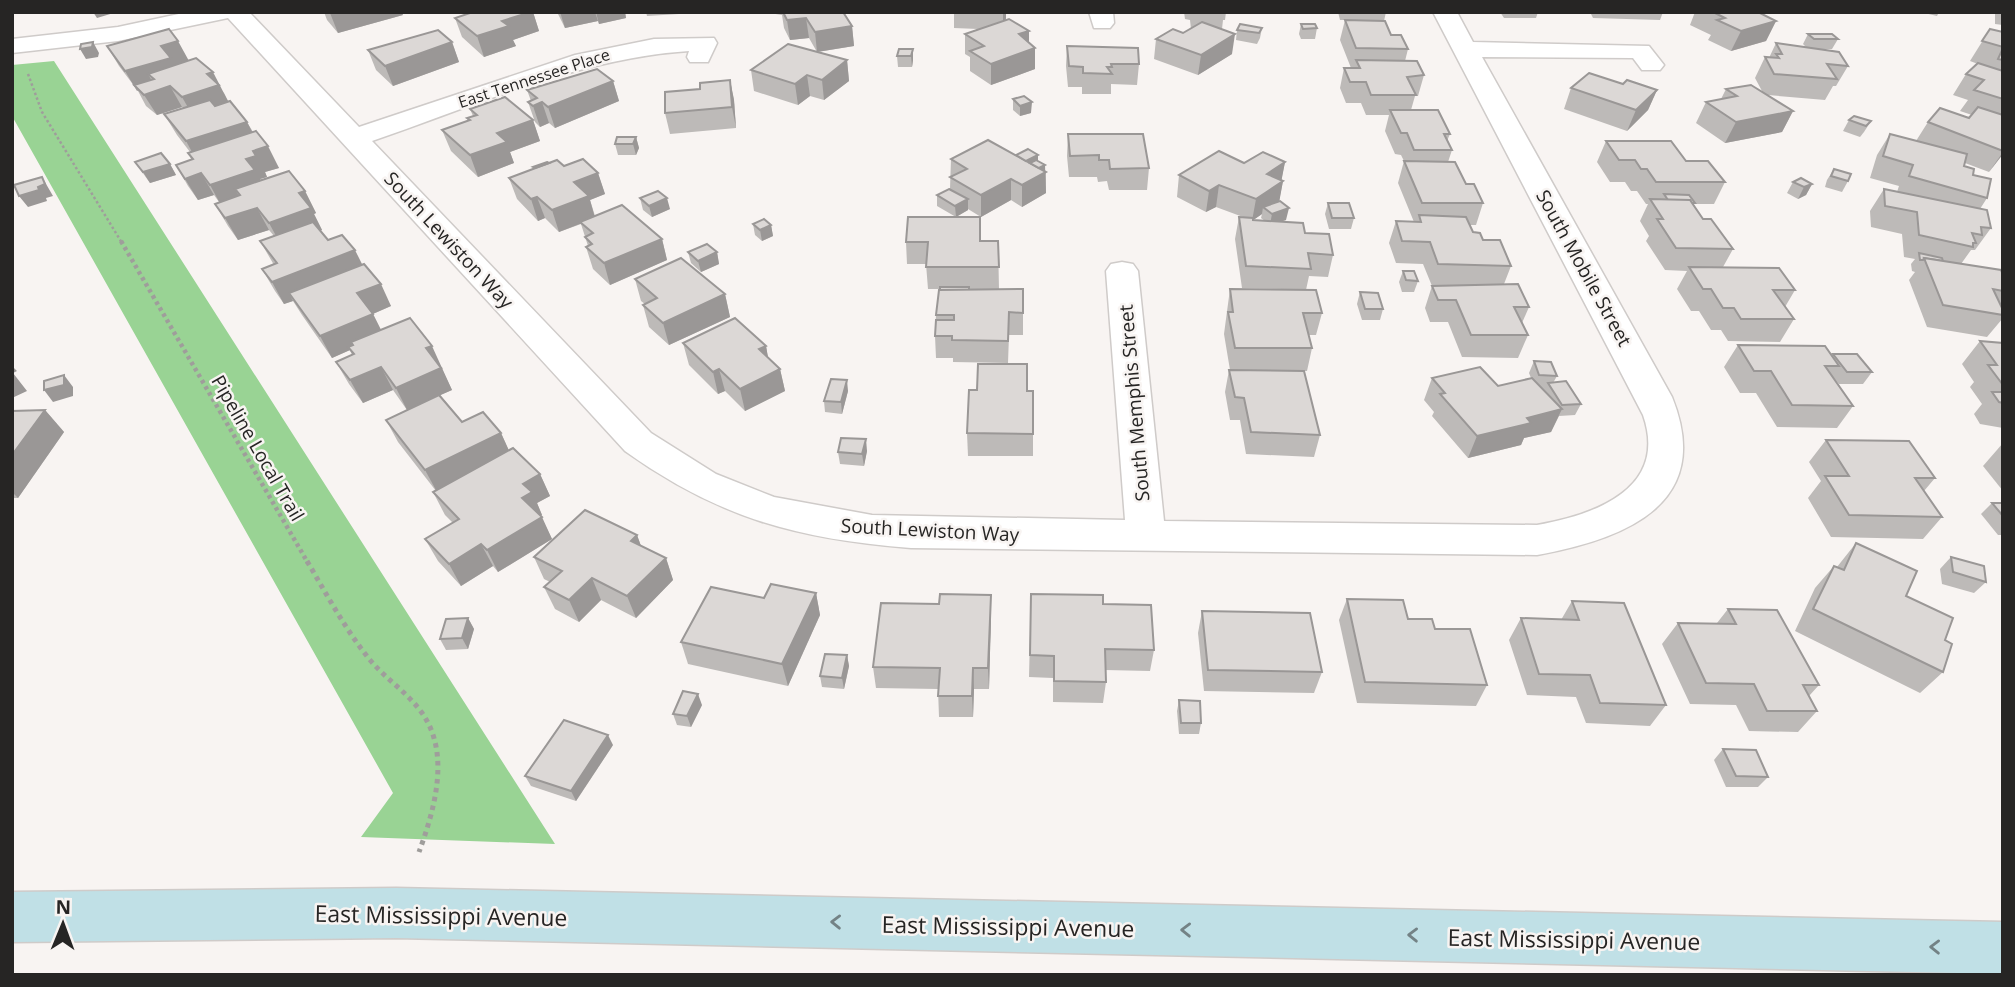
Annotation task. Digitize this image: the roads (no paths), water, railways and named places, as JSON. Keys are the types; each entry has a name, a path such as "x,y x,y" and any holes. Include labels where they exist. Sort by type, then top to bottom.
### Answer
{"main road":[{"name":"East Mississippi Avenue","path":"12,917 422,914 2003,948"}],"street":[{"path":"12,46 118,34 223,12"},
{"name":"South Lewiston Way","path":"236,12 638,442 677,471 726,496 783,516 846,528 911,533 1537,540 1579,533 1614,520 1650,493"},
{"name":"South Mobile Street","path":"1445,12 1654,397 1666,431 1664,465 1650,493"},
{"name":"East Tennessee Place","path":"353,138 604,55 654,46 705,44 699,57"},
{"path":"1465,50 1640,51 1651,65"},
{"name":"South Memphis Street","path":"1122,271 1146,536"}]}
